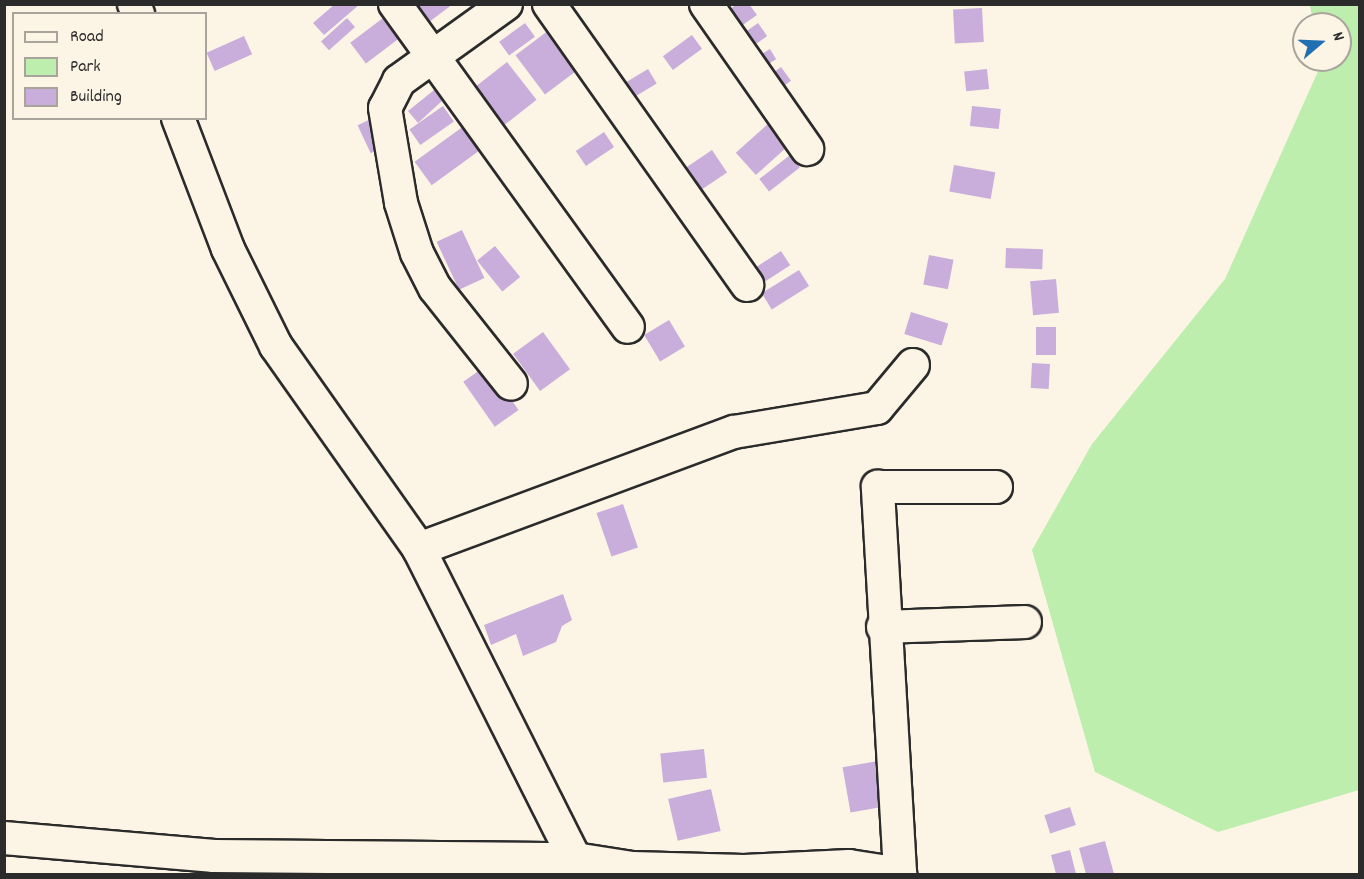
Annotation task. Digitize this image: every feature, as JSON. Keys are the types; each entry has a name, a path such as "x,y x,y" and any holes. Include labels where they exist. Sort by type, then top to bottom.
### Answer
{"street":[{"path":"395,4 628,327"},
{"path":"506,4 399,81 385,108 401,203 435,288 511,384"},
{"path":"549,4 747,285"},
{"path":"706,4 807,149"},
{"path":"179,120 228,249 276,346 419,549 574,859"},
{"path":"419,549 734,432 877,408 913,365"},
{"path":"4,838 214,856 574,859 632,868 823,865 900,873 883,627 878,487 996,487"},
{"path":"883,627 1025,622"},
{"path":"185,874 214,856"}],"green space":[{"path":"1310,5 1359,5 1359,790 1218,832 1095,772 1032,550 1092,444 1225,279 1318,72 1352,72 1352,12 1311,12"}],"building":[{"path":"335,4 360,4 324,35 313,23"},
{"path":"410,4 453,4 425,25"},
{"path":"737,4 749,4 757,15 734,31 722,15"},
{"path":"982,8 984,42 955,43 953,10"},
{"path":"387,15 403,36 366,63 350,43"},
{"path":"347,18 355,27 329,50 321,41"},
{"path":"525,23 535,37 509,56 499,42"},
{"path":"758,23 767,36 743,53 734,40"},
{"path":"549,30 578,69 545,94 515,55"},
{"path":"692,35 702,49 673,70 663,56"},
{"path":"244,36 252,54 215,71 207,52"},
{"path":"770,49 776,59 762,68 755,58"},
{"path":"507,62 537,100 500,129 470,91"},
{"path":"781,67 791,81 776,92 766,78"},
{"path":"648,69 657,84 629,100 621,85"},
{"path":"987,69 989,89 966,91 964,71"},
{"path":"434,90 443,100 418,123 408,111"},
{"path":"443,106 454,122 420,145 409,130"},
{"path":"972,106 1001,109 999,129 970,126"},
{"path":"373,118 386,146 371,153 358,125"},
{"path":"770,122 790,144 756,175 736,153"},
{"path":"468,123 485,146 432,185 415,162"},
{"path":"604,132 614,147 586,166 576,151"},
{"path":"712,150 727,172 697,193 682,170"},
{"path":"790,155 800,168 769,192 759,179"},
{"path":"954,165 995,172 991,199 949,192"},
{"path":"462,230 484,278 459,290 437,242"},
{"path":"495,246 520,277 502,292 477,260"},
{"path":"1006,248 1043,249 1042,269 1005,268"},
{"path":"781,251 790,265 762,284 752,270"},
{"path":"929,255 954,260 948,289 923,284"},
{"path":"799,270 809,286 772,309 762,293"},
{"path":"1056,279 1059,313 1033,315 1030,281"},
{"path":"911,312 948,323 942,345 904,334"},
{"path":"669,320 685,347 660,362 644,335"},
{"path":"1036,327 1056,327 1056,355 1036,355"},
{"path":"543,332 570,369 540,391 513,354"},
{"path":"1032,363 1050,364 1049,389 1031,388"},
{"path":"487,365 519,410 495,427 463,382"},
{"path":"623,504 638,547 612,557 597,513"},
{"path":"563,594 572,620 562,626 556,642 523,656 516,634 491,645 484,625"},
{"path":"704,749 707,778 663,782 660,754"},
{"path":"878,761 886,806 851,813 843,767"},
{"path":"711,789 721,831 678,841 668,799"},
{"path":"1070,807 1076,825 1050,833 1044,815"},
{"path":"1105,841 1114,874 1086,874 1079,848"},
{"path":"1070,850 1076,874 1056,874 1051,855"}]}
